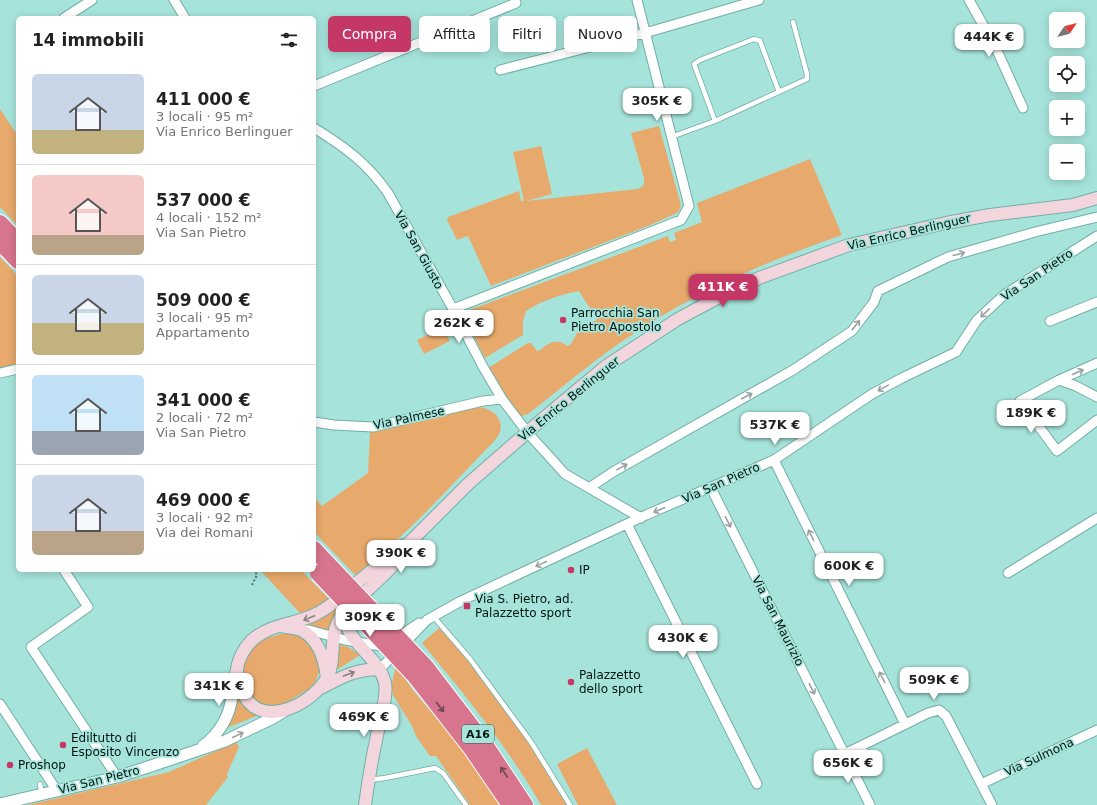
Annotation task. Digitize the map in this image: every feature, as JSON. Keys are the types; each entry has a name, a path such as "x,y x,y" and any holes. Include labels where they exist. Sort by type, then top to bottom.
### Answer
{"highway":[{"path":"1,233 16,241"},
{"path":"1,233 16,258"},
{"name":"A16","path":"316,556 320,569 415,676 471,748 510,805"},
{"name":"A16","path":"320,569 426,667 482,740 525,805"}],"main road":[{"name":"Via Enrico Berlinguer","path":"324,683 331,671 333,637 338,621 392,567 409,543 468,484 606,366 678,319 759,278 849,245 946,223 990,215 1073,205 1097,198"},
{"name":"Via Enrico Berlinguer","path":"280,626 308,619 331,605 398,548 409,543"},
{"path":"345,613 346,623 357,642 380,669 386,685 366,805"},
{"path":"324,683 324,662 315,643 301,630 280,626 270,629 256,637 248,645 241,657 236,672 243,696 252,706 262,711 272,713 284,711 296,705 324,683 356,671 380,669"}],"street":[{"path":"67,16 92,0"},
{"path":"174,0 184,16"},
{"path":"453,310 682,220 689,206 638,0"},
{"path":"500,70 646,33 759,0"},
{"path":"969,0 995,46 1023,108"},
{"path":"316,85 516,3"},
{"name":"Via San Giusto","path":"316,129 337,142 362,161 388,193 482,365 502,399 527,432 560,470 641,518"},
{"path":"589,488 613,472 786,374 852,331 874,302 878,291 948,258 1035,232 1097,217"},
{"name":"Via San Pietro","path":"380,669 430,618 461,601 627,524 774,460 872,394 956,352 977,320 1004,295 1096,238"},
{"path":"1050,320 1097,302"},
{"path":"1097,363 1059,380 1020,401 1057,451 1097,420"},
{"path":"0,373 16,369"},
{"path":"1059,380 1076,386 1097,397"},
{"name":"Via Palmese","path":"316,422 334,425 373,427 483,401 502,399"},
{"path":"774,460 905,724"},
{"name":"Via San Maurizio","path":"711,488 870,805"},
{"path":"1008,573 1097,518"},
{"path":"627,524 757,784"},
{"path":"65,572 88,607 31,647 117,777"},
{"path":"301,630 310,630 333,637 381,646 388,644 420,622 430,618"},
{"path":"201,748 218,734 231,709 233,680 236,672"},
{"path":"0,704 57,791"},
{"path":"844,754 928,713 939,710 946,716 992,805"},
{"name":"Via San Pietro","path":"0,804 41,789 57,791 117,777 201,748 209,747 273,718 284,711"},
{"name":"Via Sulmona","path":"981,784 1097,730"},
{"path":"861,746 872,769"}],"lane":[{"path":"671,137 715,121 807,79 808,74 793,22"},
{"path":"715,121 694,64 700,60 754,39 758,39 779,92"},
{"path":"430,618 470,659 544,762 570,805"},
{"path":"369,780 435,768 443,773 466,805"}],"path":[{"path":"252,585 257,575 255,572"}],"shaded area":[{"path":"0,109 16,133 16,224 0,207"},
{"path":"659,126 681,205 677,213 648,226 491,286 468,236 457,240 447,220 448,217 519,191 521,201 524,201 513,152 541,146 552,194 526,201 638,189 644,185 644,178 631,133"},
{"path":"810,159 842,235 744,273 674,309 636,332 588,366 528,414 521,416 502,394 488,368 528,343 531,343 537,351 554,342 559,342 567,346 571,344 582,324 595,321 597,319 579,291 551,298 526,311 523,321 523,335 485,358 463,315 464,312 668,236 670,242 676,240 674,233 702,222 697,203"},
{"path":"0,257 16,274 16,366 0,370"},
{"path":"443,328 450,341 424,354 417,340"},
{"path":"476,407 487,409 496,415 499,419 501,429 497,437 488,448 417,521 387,549 355,575 316,534 316,499 322,506 368,473 370,432"},
{"path":"262,572 303,572 329,599 317,607 300,613"},
{"path":"342,604 344,606 330,632 305,624"},
{"path":"439,628 475,669 524,735 567,805 541,805 500,742 422,643"},
{"path":"287,633 298,636 314,647 320,669 316,681 309,689 279,707 267,708 246,695 242,670 244,659 258,643 272,636"},
{"path":"336,643 350,648 360,655 335,671"},
{"path":"396,666 412,689 463,750 500,805 470,805 436,756 430,756 416,736 412,726 393,695 391,686"},
{"path":"237,691 264,713 224,729"},
{"path":"236,742 239,747 227,774 228,777 206,805 28,805 169,772"},
{"path":"587,748 617,805 578,805 557,764"}],"place":[{"name":"Parrocchia San Pietro Apostolo","path":"563,320"},
{"name":"IP","path":"571,570"},
{"name":"Via S. Pietro, ad. Palazzetto sport","path":"467,606"},
{"name":"Palazzetto dello sport","path":"571,682"},
{"name":"Ediltutto di Esposito Vincenzo","path":"63,745"},
{"name":"Proshop","path":"10,765"}]}
